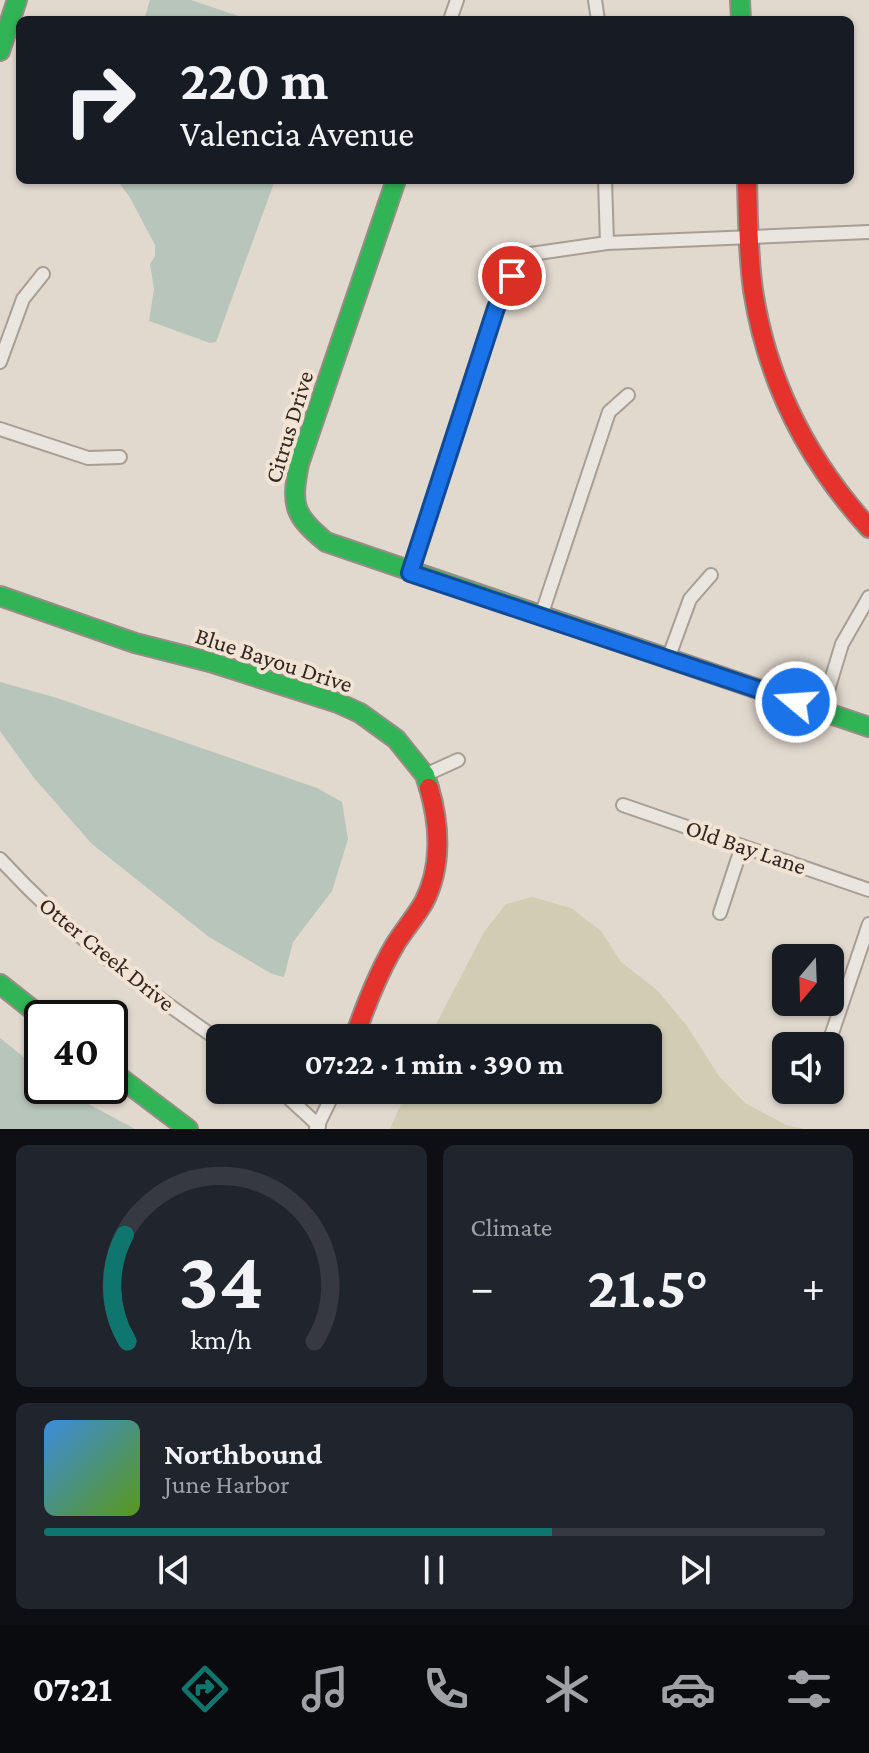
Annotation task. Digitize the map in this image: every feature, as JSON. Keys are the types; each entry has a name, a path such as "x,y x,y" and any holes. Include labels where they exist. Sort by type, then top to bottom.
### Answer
{"street":[{"path":"0,51 17,0"},
{"name":"Citrus Drive","path":"395,184 299,464 292,500 299,521 326,542 410,573 869,727"},
{"path":"605,184 607,243"},
{"path":"747,184 753,290 762,334 784,399 808,448 852,511 869,528"},
{"path":"410,573 496,308 512,276 531,254 607,243 869,232"},
{"path":"0,362 23,299 43,274"},
{"path":"541,616 609,412 628,395"},
{"path":"0,429 88,458 120,457"},
{"path":"668,659 690,599 711,575"},
{"name":"Blue Bayou Drive","path":"0,596 135,643 210,662 338,703 360,713 396,739 425,775 435,809 438,853 424,901 396,943 371,991 359,1024"},
{"path":"822,710 842,644 869,597"},
{"path":"425,775 458,760"},
{"name":"Old Bay Lane","path":"623,805 869,890"},
{"path":"720,913 742,846"},
{"name":"Otter Creek Drive","path":"0,859 39,901 81,939 143,988 206,1031"},
{"path":"832,1032 869,924"},
{"path":"0,984 24,1003"},
{"path":"128,1084 188,1129"},
{"path":"294,1104 317,1127 328,1104"}],"shaded area":[{"path":"150,0 191,0 238,16 145,16"},
{"path":"120,184 274,184 216,342 210,343 149,321 154,289 150,264 155,256 155,245"},
{"path":"0,682 57,698 317,788 342,802 348,839 332,891 293,942 284,977 272,974 209,937 92,844 34,778 0,731"},
{"path":"532,897 571,908 601,931 621,962 657,990 687,1026 719,1076 745,1103 786,1125 804,1129 390,1129 401,1104 662,1104 662,1024 436,1024 484,932 506,904"},
{"path":"0,1038 24,1057 24,1104 88,1104 135,1129 0,1129"}],"traffic: fast":[{"path":"0,51 17,0"},
{"path":"740,0 741,16"},
{"path":"395,184 299,464 295,500 307,524 326,542 869,727"},
{"path":"0,596 135,643 210,662 338,703 360,713 396,739 425,775 429,788"},
{"path":"0,984 24,1003"},
{"path":"128,1084 188,1129"}],"traffic: jam":[{"path":"747,184 751,276 768,356 793,418 809,447 869,528"},
{"path":"359,1024 396,943 430,889 436,860 437,831 429,788"}],"route":[{"path":"512,276 496,308 410,573 796,702"}]}
